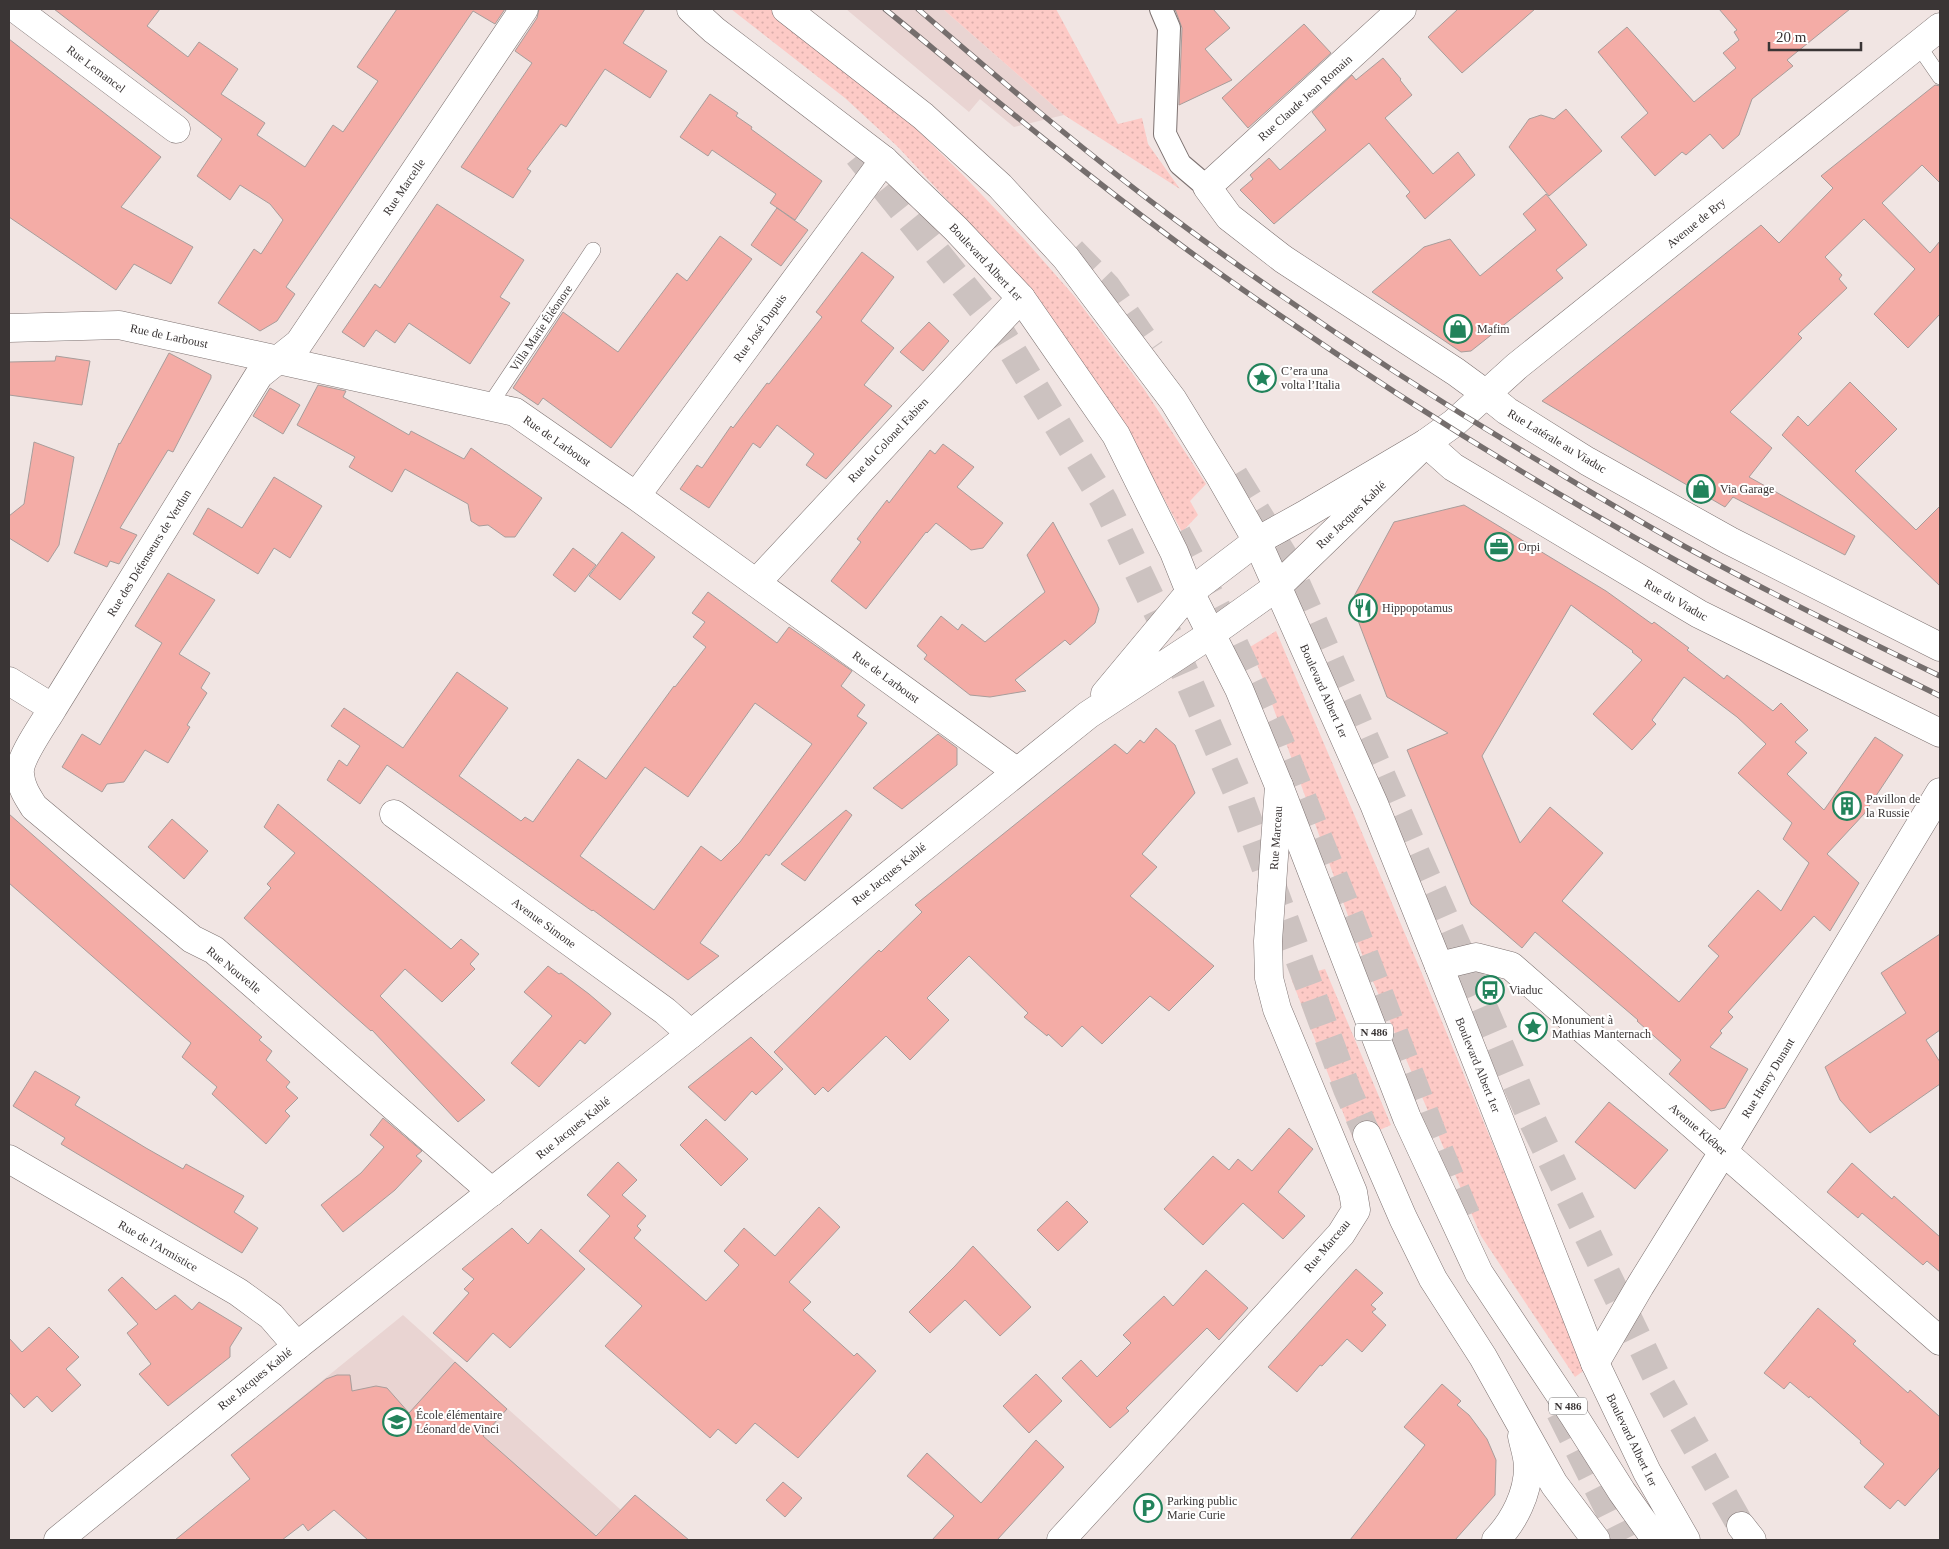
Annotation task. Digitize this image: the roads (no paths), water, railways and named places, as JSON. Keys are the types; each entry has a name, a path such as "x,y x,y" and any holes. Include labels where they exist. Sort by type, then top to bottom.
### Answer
{"main road":[{"name":"Rue Lemancel","path":"16,9 176,129"},
{"name":"Rue Marcelle","path":"278,360 299,343 524,9"},
{"name":"Boulevard Albert 1er","path":"690,9 722,36 884,160 956,229 1021,298 1116,435 1174,552 1190,592 1211,634"},
{"path":"786,9 923,116 1000,186 1066,258 1172,400 1222,478 1257,541"},
{"name":"Rue Claude Jean Romain","path":"1207,187 1402,9"},
{"name":"Avenue de Bry","path":"1454,423 1517,366 1940,27"},
{"name":"Rue José Dupuis","path":"636,496 884,160"},
{"name":"Rue Latérale au Viaduc","path":"1207,187 1229,216 1282,259 1486,394 1506,411 1587,461 1730,541 1940,647"},
{"name":"Rue du Colonel Fabien","path":"756,583 1021,298"},
{"name":"Rue de Larboust","path":"9,328 118,325 514,412 636,496 1016,771"},
{"name":"Rue des Défenseurs de Verdun","path":"54,708 259,375 278,360"},
{"name":"Rue Jacques Kablé","path":"1088,715 1190,592 1257,541 1426,443 1454,423"},
{"name":"Rue Jacques Kablé","path":"58,1540 297,1346 691,1034 1016,771 1088,715 1211,634 1277,587 1426,443"},
{"name":"Rue du Viaduc","path":"1426,443 1453,467 1699,614 1940,733"},
{"name":"Boulevard Albert 1er","path":"1257,541 1374,804 1595,1363 1647,1472 1686,1540"},
{"name":"N 486","path":"1211,634 1239,689 1279,786 1407,1118 1479,1273 1622,1492 1656,1540"},
{"path":"9,681 54,708"},
{"name":"Rue Nouvelle","path":"54,708 27,750 19,772 24,792 34,806 192,939 214,950 492,1192"},
{"name":"Rue Marceau","path":"1061,1540 1341,1234 1356,1210 1353,1192 1277,1009 1269,978 1268,941 1279,786"},
{"name":"Rue Henry Dunant","path":"1595,1363 1940,792"},
{"name":"Avenue Simone","path":"394,814 665,1011 691,1034"},
{"name":"Avenue Kléber","path":"1439,966 1476,957 1511,966 1940,1341"},
{"path":"1367,1135 1403,1218 1433,1279 1483,1358 1554,1484 1596,1540"},
{"name":"Rue de l'Armistice","path":"9,1159 238,1292 271,1316 297,1346"},
{"path":"1496,1540 1508,1528 1522,1500 1528,1467 1520,1422"}],"street":[{"path":"1160,9 1169,28 1165,134 1180,164 1207,187"}],"lane":[{"path":"1918,45 1940,77"},
{"name":"Villa Marie Éléonore","path":"489,406 593,250"}],"tunnel":[{"path":"858,155 1000,331 1104,501 1167,632 1241,801 1347,1089 1367,1135"},
{"path":"1072,251 1107,287 1151,350"},
{"path":"1234,475 1285,558 1458,948 1531,1118 1657,1378 1741,1526"},
{"path":"1177,533 1220,614 1278,737 1352,922 1433,1135 1469,1222"},
{"path":"1560,1412 1624,1540"}],"railway":[{"path":"885,9 1148,221 1293,325 1403,398 1628,534 1749,600 1940,696"},
{"path":"918,9 1040,113 1165,212 1257,279 1399,374 1495,435 1674,541 1940,676"}],"place":[{"name":"Mafim","path":"1458,329"},
{"name":"C’era una volta l’Italia","path":"1262,378"},
{"name":"Via Garage","path":"1701,489"},
{"name":"Orpi","path":"1499,547"},
{"name":"Hippopotamus","path":"1363,608"},
{"name":"Pavillon de la Russie","path":"1847,806"},
{"name":"Viaduc","path":"1490,990"},
{"name":"Monument à Mathias Manternach","path":"1533,1027"},
{"name":"École élémentaire Léonard de Vinci","path":"397,1422"},
{"name":"Parking public Marie Curie","path":"1148,1508"}]}
